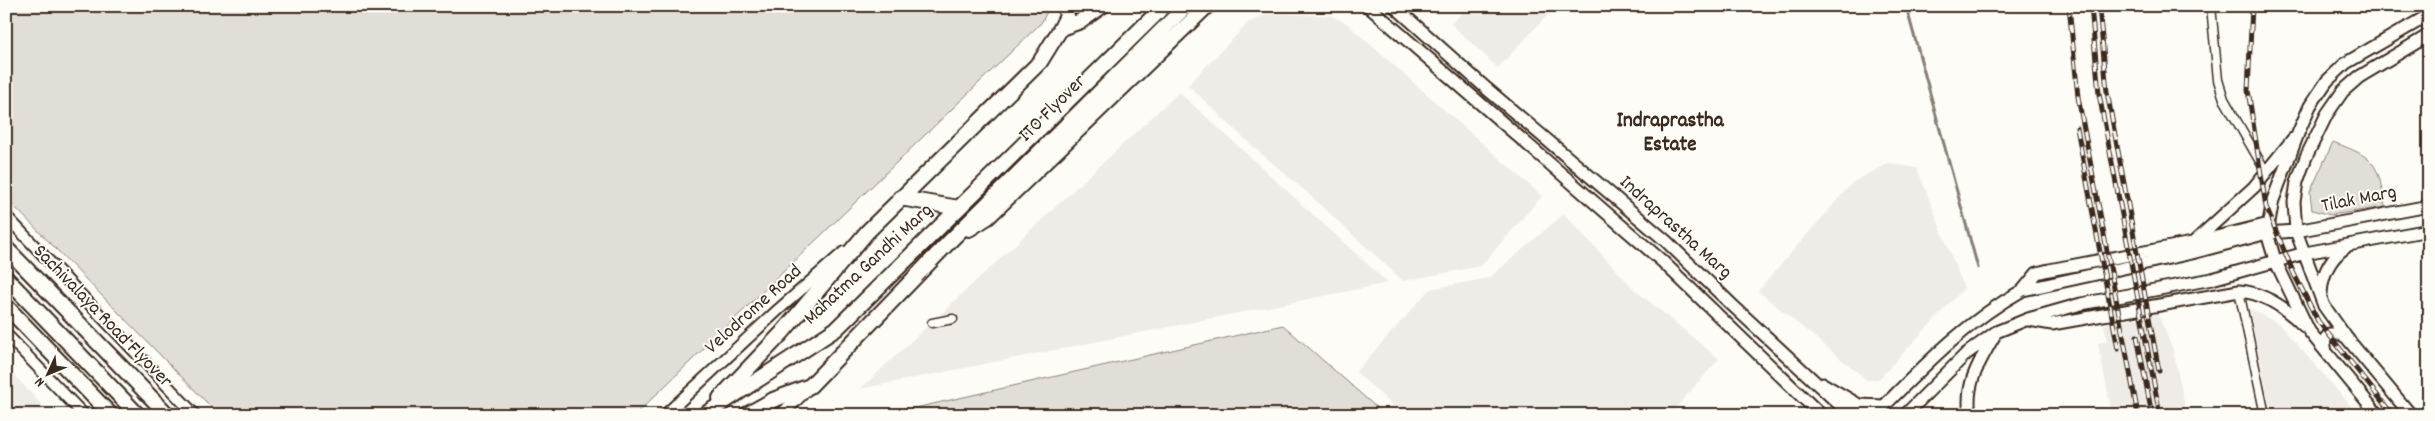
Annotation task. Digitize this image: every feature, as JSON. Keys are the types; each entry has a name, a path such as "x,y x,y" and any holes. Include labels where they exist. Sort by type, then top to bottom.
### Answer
{"highway":[{"path":"704,415 782,332 867,232 1040,62 1062,28 1067,16 1065,6"},
{"path":"1062,28 1081,21 1102,6"},
{"name":"ITO Flyover","path":"963,204 1164,6"},
{"name":"ITO Flyover","path":"950,241 1186,6"},
{"path":"950,241 988,217 1208,7"},
{"path":"900,198 963,204"},
{"name":"Mahatma Gandhi Marg","path":"704,415 836,329 963,204"},
{"name":"Mahatma Gandhi Marg","path":"810,386 950,241"},
{"name":"Sachivalaya Road Flyover","path":"6,248 168,415"},
{"name":"Sachivalaya Road Flyover","path":"6,278 138,415"},
{"path":"6,306 111,415"},
{"path":"746,415 773,400 810,386"}],"main road":[{"name":"Indraprastha Marg","path":"1368,6 1662,261 1799,391 1821,415"},
{"name":"Indraprastha Marg","path":"1394,6 1487,89 1666,241 1730,304 1840,405 1855,413 1864,415"},
{"path":"2309,331 2275,260 2268,229 2273,200 2310,106 2327,81 2346,63 2429,15"},
{"path":"2411,415 2346,337 2321,300 2296,231 2294,202 2296,182 2326,116 2343,91 2359,77 2429,35"},
{"path":"2310,106 2326,116"},
{"path":"2192,243 2246,195 2299,132"},
{"name":"Tilak Marg","path":"2268,229 2296,231 2429,206"},
{"path":"2023,290 2037,274 2049,270 2268,229"},
{"path":"1875,415 1955,336 2001,302 2023,290 2179,256 2268,229"},
{"path":"1905,415 1966,354 1996,332 2028,320 2081,304 2212,278 2305,253 2429,230"},
{"path":"2321,300 2322,285 2328,268 2338,253 2348,246"},
{"path":"2212,278 2215,294"},
{"path":"2028,320 2052,324 2215,294 2239,291 2259,295 2297,319 2309,331 2378,415"},
{"path":"1970,415 1967,397 1974,371 1996,332"},
{"path":"2326,352 2324,341 2329,334 2340,334 2346,337"},
{"path":"1812,379 1859,404 1884,406"},
{"name":"Mahatma Gandhi Marg","path":"781,415 810,386"},
{"path":"1799,391 1808,415"}],"street":[{"path":"2211,6 2218,80 2224,99 2266,172"},
{"path":"6,216 196,415"},
{"name":"Velodrome Road","path":"665,415 778,310 867,232"},
{"path":"2239,291 2265,415"},
{"path":"932,323 953,320"},
{"path":"6,334 84,415"}],"shaded area":[{"path":"6,6 1048,6 1049,8 1041,23 635,415 219,415 6,198"},
{"path":"1468,6 1556,6 1498,68 1451,24"},
{"path":"1267,14 1330,15 1346,23 1542,196 1481,266 1403,281 1304,190 1249,143 1188,85 1249,22"},
{"path":"1179,92 1388,283 860,389"},
{"path":"2333,142 2367,158 2372,164 2380,180 2385,207 2330,215 2312,210 2310,192"},
{"path":"1888,163 1917,168 1964,288 1879,379 1867,380 1758,291 1853,182"},
{"path":"1564,214 1634,289 1719,359 1669,415 1403,415 1356,372 1430,289 1489,278"},
{"path":"2249,308 2279,324 2359,415 2272,415"},
{"path":"2158,314 2173,350 2187,415 2112,415 2098,343 2107,341 2104,324"},
{"path":"1283,325 1385,415 884,415"},
{"path":"6,366 51,415 6,415"}],"waterway":[{"path":"1906,6 1978,268"}],"railway":[{"path":"2069,6 2078,97 2138,415"},
{"path":"2091,6 2099,94 2160,415"},
{"path":"2099,6 2107,92 2159,371"},
{"path":"2252,6 2248,90 2266,207 2294,274 2318,321 2393,415"},
{"path":"2077,128 2118,349"},
{"path":"2137,336 2152,415"}],"district":[{"name":"Indraprastha Estate","path":"1670,134"}]}
